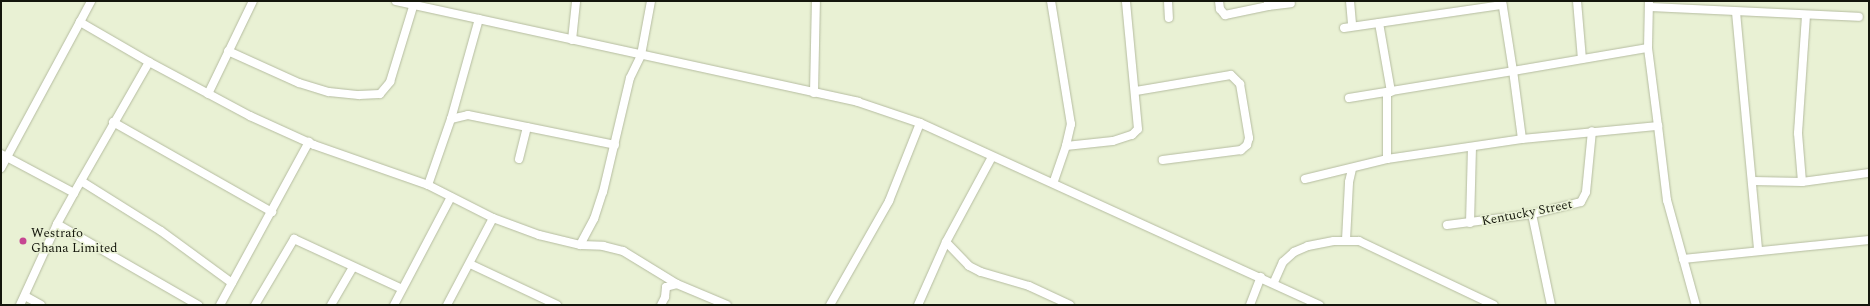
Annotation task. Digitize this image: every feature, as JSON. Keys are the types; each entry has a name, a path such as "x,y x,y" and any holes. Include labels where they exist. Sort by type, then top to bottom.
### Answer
{"street":[{"path":"1,168 4,155 91,1"},
{"path":"208,94 253,1"},
{"path":"396,1 413,7 479,19 858,102 941,130 992,157 1274,282 1320,305"},
{"path":"572,40 576,1"},
{"path":"580,245 598,207 615,145 630,78 641,55 650,1"},
{"path":"814,93 816,1"},
{"path":"1051,1 1070,116 1066,146 1053,183"},
{"path":"1066,146 1113,141 1136,133 1138,129 1136,91 1126,1"},
{"path":"1168,1 1169,18"},
{"path":"1219,1 1220,9 1225,15 1268,3 1291,3"},
{"path":"1350,1 1348,27 1502,3 1522,139"},
{"path":"1577,1 1582,59"},
{"path":"1696,305 1667,200 1648,48 1649,4 1736,12 1859,17"},
{"path":"228,51 299,83 329,92 359,96 380,94 390,82 413,7"},
{"path":"1736,12 1753,180 1758,251"},
{"path":"1802,182 1798,133 1806,16"},
{"path":"428,185 451,119 479,19"},
{"path":"80,22 208,94 309,142 428,185 493,218 539,235 580,245 603,246 623,251 677,284 727,305"},
{"path":"1379,23 1389,92 1387,159"},
{"path":"1349,98 1648,48"},
{"path":"20,305 74,193 113,122 149,62"},
{"path":"1136,91 1231,75 1240,84 1249,138 1246,145 1241,150 1163,160"},
{"path":"455,104 468,115"},
{"path":"451,119 468,115 615,145"},
{"path":"113,122 272,212"},
{"path":"830,305 889,201 920,123"},
{"path":"1305,179 1352,169 1387,159 1472,148 1522,139 1592,131 1658,126"},
{"path":"518,159 527,127"},
{"name":"Kentucky Street","path":"1447,225 1532,214 1581,202 1586,192 1592,131"},
{"path":"220,305 309,142"},
{"path":"1470,223 1472,148"},
{"path":"4,155 74,193"},
{"path":"918,305 946,242 992,157"},
{"path":"1346,240 1349,182 1352,169"},
{"path":"1753,180 1802,182 1869,173"},
{"path":"81,181 161,230 232,283"},
{"path":"394,305 451,197"},
{"path":"1532,214 1551,305"},
{"path":"447,305 493,218"},
{"path":"58,224 198,305"},
{"path":"255,305 294,239 402,289"},
{"path":"1274,282 1283,262 1294,252 1308,246 1346,240 1359,241 1482,302 1494,305"},
{"path":"1683,259 1869,240"},
{"path":"946,242 969,266 981,272 1029,286 1070,305"},
{"path":"470,264 557,305"},
{"path":"331,305 352,267"},
{"path":"658,272 666,287 665,297 660,305"},
{"path":"1250,305 1261,277"},
{"path":"666,287 677,284"},
{"path":"25,296 41,305"}],"place":[{"name":"Westrafo Ghana Limited","path":"23,241"}]}
